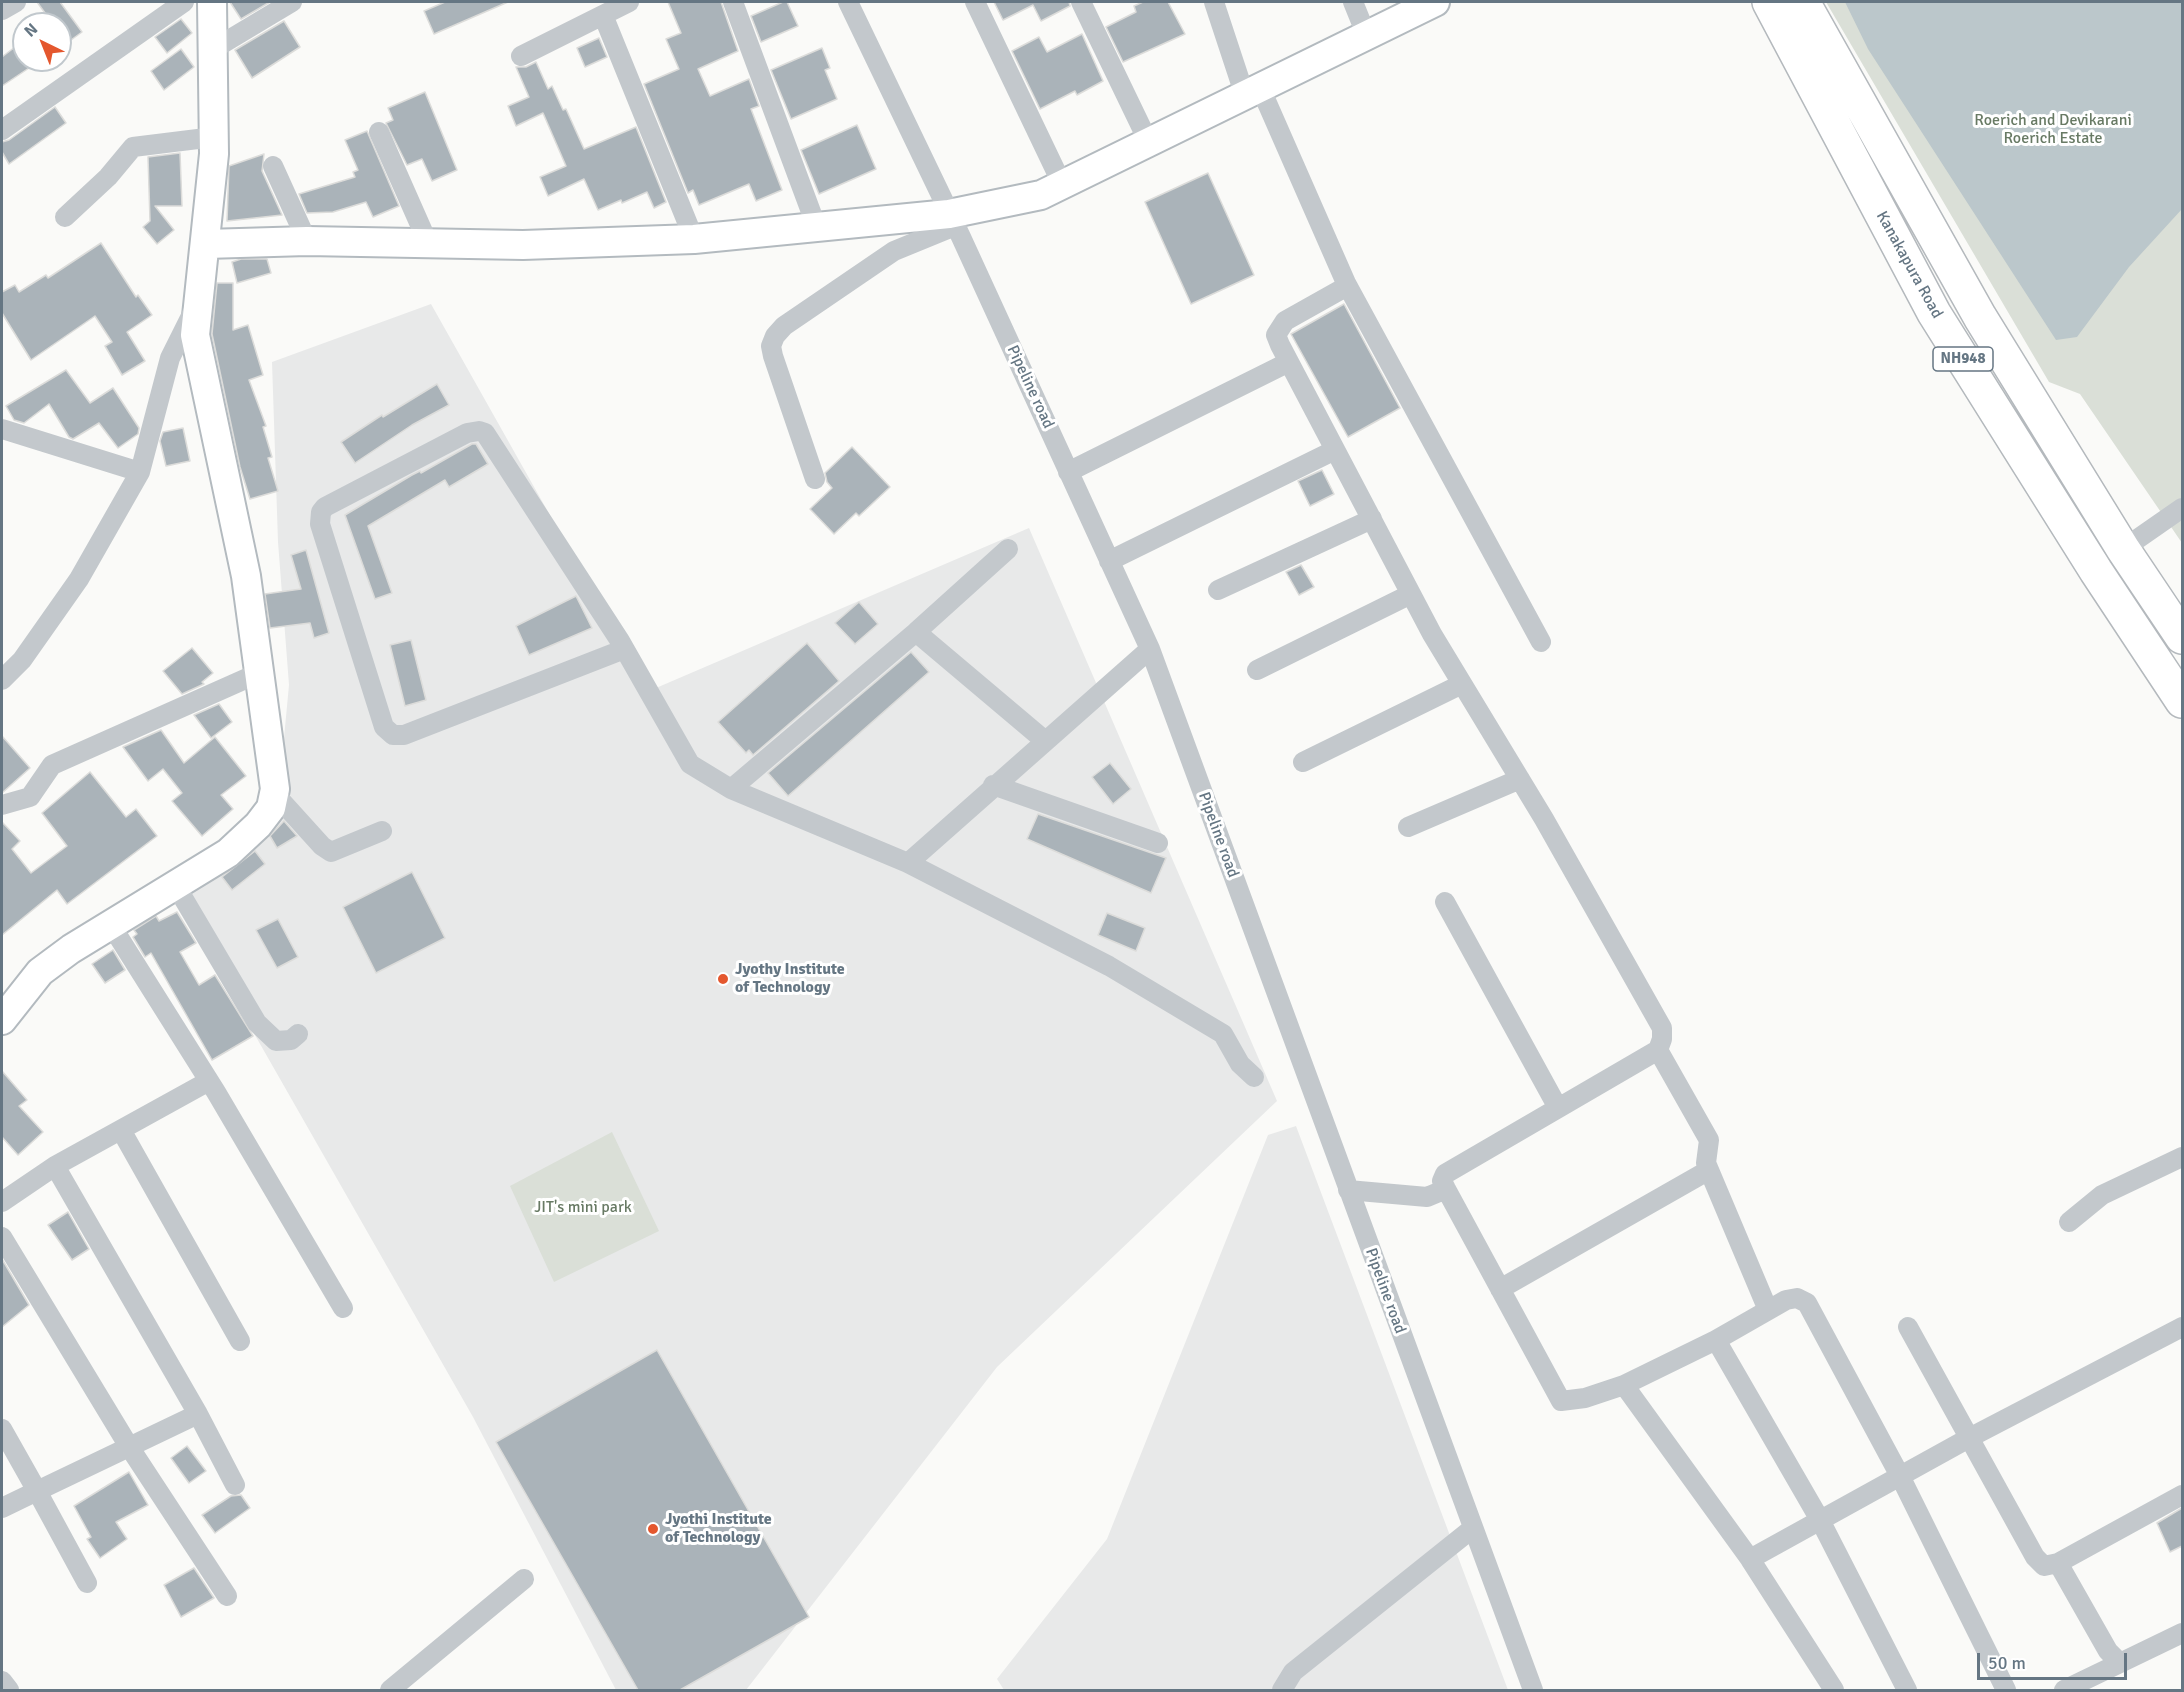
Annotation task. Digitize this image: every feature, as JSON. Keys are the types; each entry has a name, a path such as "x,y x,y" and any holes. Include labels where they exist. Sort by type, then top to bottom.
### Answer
{"highway":[{"name":"Kanakapura Road","path":"1769,2 1934,313 2096,571 2182,701"},
{"name":"NH948","path":"1803,2 1980,317 2123,549 2182,637"}],"street":[{"path":"2,10 16,2"},
{"path":"2,130 184,2"},
{"path":"2,1020 40,972 71,949 228,852 258,825 271,808 274,793 261,672 246,576 195,335 206,244 214,137 212,2"},
{"path":"212,50 292,2"},
{"path":"521,56 629,2"},
{"path":"733,2 818,228"},
{"name":"Pipeline road","path":"848,2 952,220 1150,649 1533,1690"},
{"path":"975,2 1062,184"},
{"path":"1081,2 1148,141"},
{"path":"1214,2 1252,90 1343,270 1346,283 1541,642"},
{"path":"1353,2 1366,34"},
{"path":"206,244 307,241 524,245 694,239 818,228 952,220 1041,195 1435,2"},
{"path":"603,15 694,239"},
{"path":"379,132 428,243"},
{"path":"65,217 108,177 133,147 214,137"},
{"path":"273,166 307,241"},
{"path":"815,479 773,356 771,346 775,336 784,326 894,251 952,220"},
{"path":"1346,283 1342,289 1286,321 1276,334 1335,450 1462,684 1520,779 1662,1028 1662,1040 1658,1050 1445,1174 1442,1181 1561,1401 1585,1398 1624,1385 1716,1340 1786,1300 1797,1298 1807,1303 1900,1476 2006,1690"},
{"path":"2,680 22,660 79,579 140,472 170,358 197,305"},
{"path":"1068,472 1289,362"},
{"path":"2,429 140,472"},
{"path":"622,650 404,735 393,735 384,727 320,524 321,512 325,507 467,433 479,431 488,438 622,650 683,756 698,770 731,789 908,863 1109,966 1223,1034 1240,1064 1254,1077"},
{"path":"1109,561 1335,450"},
{"path":"2123,549 2182,508"},
{"path":"1218,590 1372,519"},
{"path":"731,789 915,632 1008,549"},
{"path":"1257,670 1412,594"},
{"path":"915,632 1044,740"},
{"path":"908,863 993,785 1150,649"},
{"path":"2,805 30,797 52,765 261,672"},
{"path":"1303,762 1462,684"},
{"path":"1408,827 1520,779"},
{"path":"993,785 1158,843"},
{"path":"274,793 322,846 331,852 382,831"},
{"path":"176,886 257,1023 276,1041 291,1040 298,1034"},
{"path":"1445,902 1558,1108"},
{"path":"111,925 209,1081 343,1308"},
{"path":"1658,1050 1709,1140 1706,1162 1768,1310"},
{"path":"2,1202 55,1166 209,1081"},
{"path":"122,1130 240,1341"},
{"path":"2069,1222 2102,1195 2182,1157"},
{"path":"55,1166 198,1414 235,1485"},
{"path":"1500,1289 1709,1170"},
{"path":"1348,1190 1427,1197 1446,1189"},
{"path":"2,1237 128,1445 227,1596"},
{"path":"1908,1326 2035,1557 2044,1566 2058,1563 2182,1495"},
{"path":"1750,1559 1969,1438 2182,1327"},
{"path":"1716,1340 1820,1520 1906,1690"},
{"path":"1624,1385 1750,1559 1834,1690"},
{"path":"2,1508 128,1445 198,1414"},
{"path":"2,1429 87,1583"},
{"path":"1282,1690 1293,1672 1473,1528"},
{"path":"2058,1563 2108,1651 2120,1663"},
{"path":"390,1690 524,1579"},
{"path":"2064,1690 2182,1633"},
{"path":"2,1681 9,1690"}],"shaded area":[{"name":"Roerich and Devikarani Roerich Estate","path":"1845,2 2182,2 2182,209 2129,267 2077,337 2056,340 1868,49"},
{"name":"Jyothy Institute of Technology","path":"431,304 649,691 1029,528 1277,1101 997,1367 746,1690 616,1690 473,1417 175,895 277,812 289,685 278,542 272,362"},
{"path":"1296,1126 1508,1690 1004,1690 997,1679 1107,1539 1268,1135"}],"green space":[{"name":"Roerich and Devikarani Roerich Estate","path":"1826,2 2182,2 2182,543 2080,394 2049,382"},
{"name":"JIT's mini park","path":"612,1132 659,1231 554,1282 510,1186"}],"building":[{"path":"37,2 60,2 67,12 44,12"},
{"path":"230,2 270,2 241,19"},
{"path":"445,2 508,2 434,34 424,11"},
{"path":"668,2 721,2 738,51 698,69 710,96 749,79 759,106 751,109 782,190 756,201 749,184 699,205 693,190 688,193 644,84 679,69 666,39 681,33"},
{"path":"787,2 798,26 761,42 751,16"},
{"path":"994,2 1069,2 1070,6 1041,21 1033,5 1003,20"},
{"path":"1143,2 1168,2 1185,34 1123,62 1106,27 1136,12 1134,6"},
{"path":"72,18 82,32 72,39"},
{"path":"181,19 192,33 167,53 155,37"},
{"path":"284,21 300,47 252,78 235,50"},
{"path":"1082,34 1103,81 1077,95 1075,91 1040,109 1012,51 1039,37 1047,52"},
{"path":"599,38 607,57 585,67 577,48"},
{"path":"822,48 830,68 825,70 837,99 791,119 771,70"},
{"path":"12,49 12,72 23,72 2,86 2,57"},
{"path":"181,49 194,67 164,90 151,71"},
{"path":"536,62 548,89 552,86 563,110 566,109 584,149 636,127 666,202 654,208 647,192 598,210 584,179 548,196 540,177 566,166 543,113 516,126 508,106 529,97 516,67 526,67"},
{"path":"425,92 457,170 432,181 422,159 407,165 386,123 393,120 388,108"},
{"path":"55,107 66,123 9,164 2,152 2,142 9,140"},
{"path":"857,125 876,169 819,194 801,150"},
{"path":"367,131 399,206 373,217 366,202 333,212 307,213 299,194 355,177 353,172 358,170 345,140"},
{"path":"180,153 182,206 155,206 174,230 157,244 143,227 150,221 148,157"},
{"path":"264,154 262,171 282,215 227,221 229,166"},
{"path":"1208,173 1254,275 1191,304 1145,202"},
{"path":"101,243 136,297 138,295 152,315 127,332 145,361 122,375 105,346 112,342 95,316 31,360 2,313 2,292 15,285 19,292 46,275 48,278"},
{"path":"241,259 267,259 271,273 237,283 232,262"},
{"path":"217,283 233,283 233,330 248,325 263,375 249,380 266,426 263,427 272,457 268,458 278,491 250,499 240,467 212,334"},
{"path":"1344,304 1400,408 1348,437 1291,334"},
{"path":"66,370 90,403 113,388 139,428 138,434 118,448 99,423 73,439 69,437 49,404 24,423 14,420 6,406"},
{"path":"437,384 449,405 412,425 355,463 341,442 382,415 383,417"},
{"path":"183,428 190,461 166,466 160,441 163,432"},
{"path":"472,444 476,444 488,464 449,487 445,480 368,526 392,593 375,599 345,515 412,475 420,471 421,473"},
{"path":"852,447 890,487 859,516 856,513 834,534 810,509 832,488 827,482 825,473"},
{"path":"1322,470 1334,494 1310,506 1298,481"},
{"path":"306,550 329,633 314,638 310,623 270,628 265,594 301,589 291,555"},
{"path":"1301,565 1314,587 1299,595 1286,572"},
{"path":"576,596 592,628 529,655 516,626"},
{"path":"859,602 878,624 855,644 835,623"},
{"path":"411,640 426,700 405,706 390,645"},
{"path":"807,643 839,681 753,755 749,750 746,753 718,722"},
{"path":"192,648 213,673 202,682 204,684 182,694 163,671"},
{"path":"911,652 929,672 788,796 768,773"},
{"path":"219,704 232,722 211,738 194,715"},
{"path":"161,730 184,763 215,737 246,776 221,795 233,809 202,836 172,801 182,793 163,769 148,781 123,747"},
{"path":"2,736 30,768 2,793"},
{"path":"1110,763 1131,789 1113,804 1092,777"},
{"path":"90,772 126,817 136,809 157,836 67,904 57,890 2,935 2,822 20,841 12,849 31,873 67,846 42,813"},
{"path":"1038,814 1166,858 1151,893 1027,839"},
{"path":"284,821 297,836 277,848 270,836"},
{"path":"255,851 265,864 232,890 222,877"},
{"path":"412,872 445,938 376,973 343,907"},
{"path":"177,912 196,943 180,952 199,985 215,975 253,1036 212,1060 151,953 145,957 133,937 137,934 134,930 156,916 159,921"},
{"path":"1107,913 1145,928 1136,951 1098,935"},
{"path":"278,919 298,957 277,968 256,930"},
{"path":"113,950 125,970 105,983 92,964"},
{"path":"2,1071 27,1100 19,1106 43,1132 18,1155 2,1137"},
{"path":"68,1212 89,1249 72,1260 48,1225"},
{"path":"2,1259 29,1305 2,1327"},
{"name":"Jyothi Institute of Technology","path":"657,1350 809,1617 680,1690 638,1690 496,1442"},
{"path":"187,1446 206,1471 189,1483 171,1458"},
{"path":"129,1472 148,1505 116,1522 127,1539 100,1558 87,1539 91,1537 74,1506"},
{"path":"241,1495 250,1508 215,1533 202,1515 231,1496"},
{"path":"2182,1508 2182,1546 2170,1552 2157,1523"},
{"path":"194,1568 214,1598 181,1617 164,1585"}],"place":[{"name":"Jyothy Institute of Technology","path":"723,979"},
{"name":"Jyothi Institute of Technology","path":"653,1529"}]}
